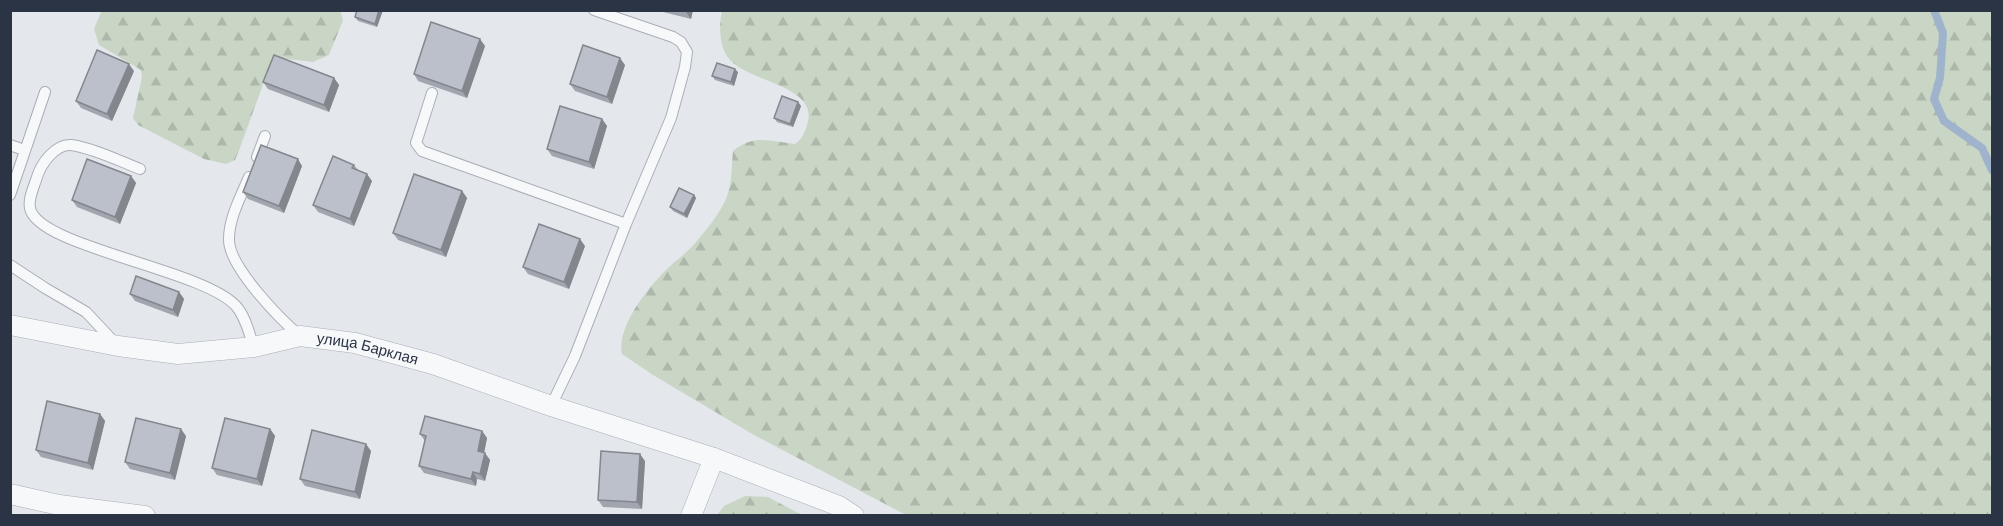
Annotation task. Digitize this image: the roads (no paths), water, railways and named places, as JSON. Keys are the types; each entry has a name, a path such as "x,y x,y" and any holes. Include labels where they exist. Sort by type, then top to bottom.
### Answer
{"street":[{"name":"улица Барклая","path":"10,325 118,346 178,354 254,347 300,336 355,343 433,364 550,406 714,458 839,506 854,516"},
{"path":"691,516 714,458"},
{"path":"10,494 58,505 144,516"}],"lane":[{"path":"550,406 575,356 626,224 671,118 687,52 681,42 673,37 594,10"},
{"path":"10,195 45,92"},
{"path":"432,93 417,137 417,143 422,151 626,224"},
{"path":"265,136 233,216 228,241 233,259 242,272 280,319 300,336"},
{"path":"10,145 24,150"},
{"path":"140,169 69,145 55,150 39,171 29,203 31,213 50,229 90,247 202,284 226,297 237,307 254,347"},
{"path":"10,265 86,312 118,346"}],"waterway":[{"path":"1934,10 1943,33 1940,78 1934,99 1944,121 1982,148 1992,170"}]}
